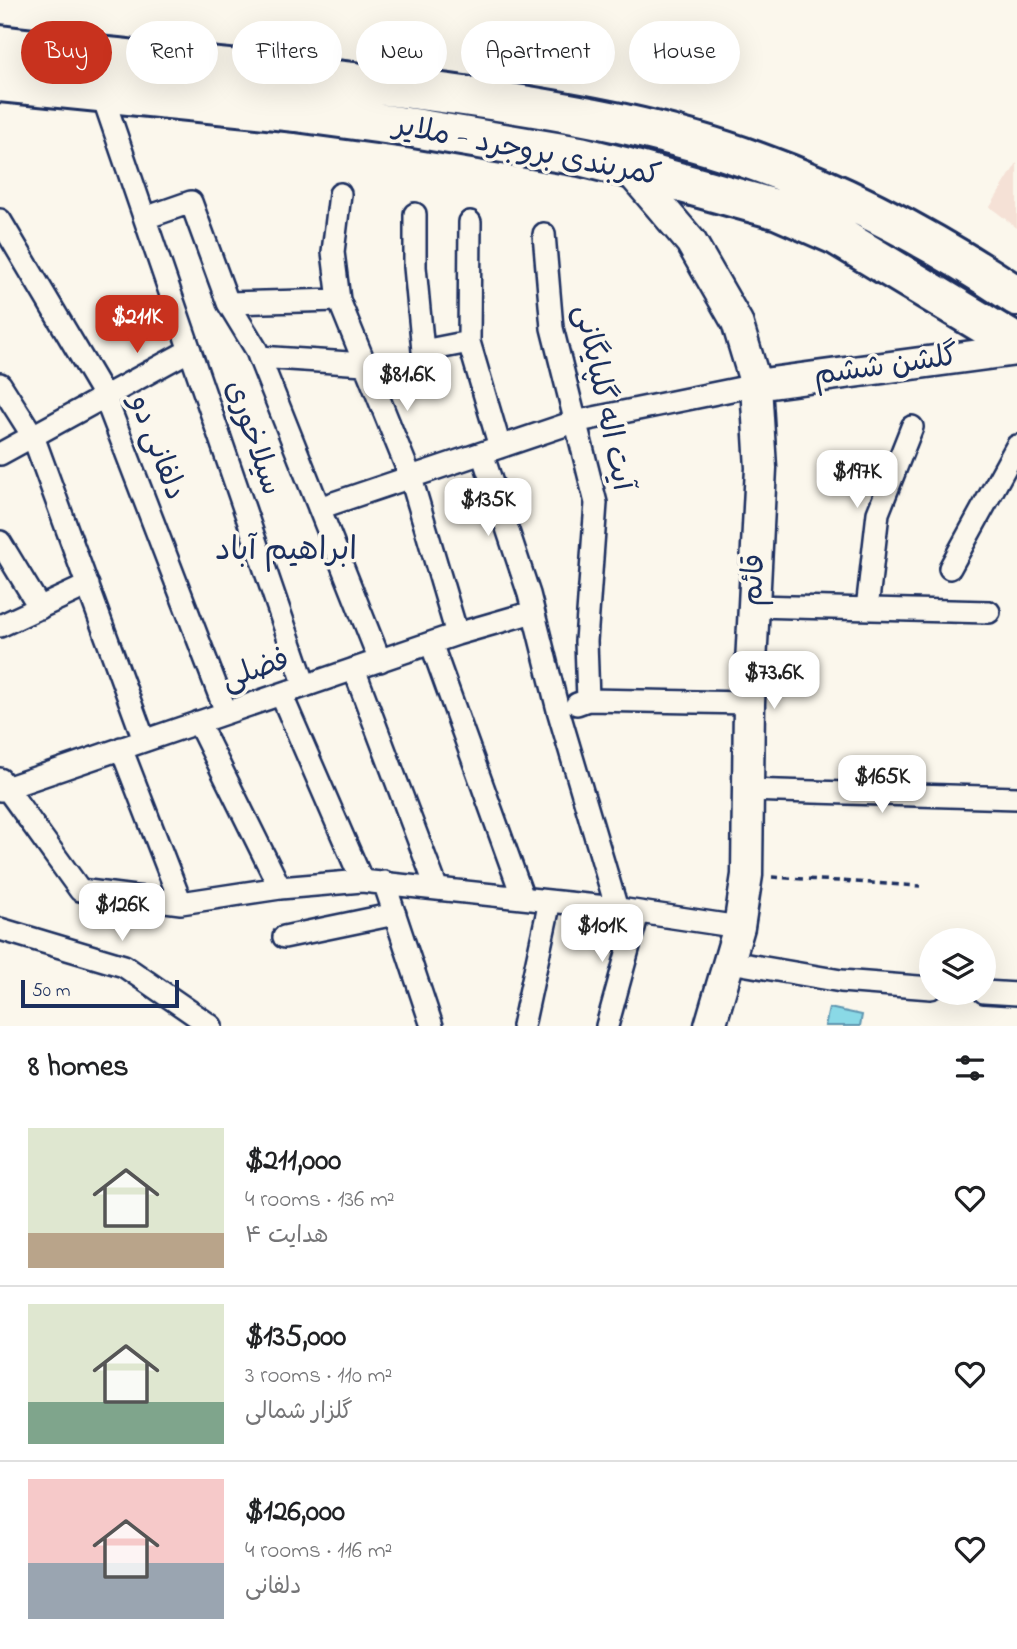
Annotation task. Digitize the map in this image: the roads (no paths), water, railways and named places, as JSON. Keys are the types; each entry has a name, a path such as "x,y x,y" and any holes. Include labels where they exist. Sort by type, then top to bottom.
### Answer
{"highway":[{"name":"کمربندی بروجرد - ملایر","path":"0,44 419,90 604,119 667,134 755,161 816,185 931,243 1017,296"},
{"name":"کمربندی بروجرد - ملایر","path":"0,82 101,91 414,128 568,154 628,168 791,215 836,236 905,275 1017,344"}],"street":[{"name":"سیلاخوری","path":"101,91 305,686"},
{"name":"قائم","path":"628,168 691,242 737,322 756,385 761,468 749,703 747,875 730,962 710,1026"},
{"path":"340,194 333,252 339,300 411,478 457,635"},
{"path":"145,218 191,202 228,303 259,357 380,661"},
{"path":"415,214 415,267 423,351 469,342"},
{"name":"دلفانی دو","path":"0,220 105,397 226,712"},
{"path":"470,222 469,342 491,450 558,710 627,911 607,1026"},
{"name":"آیت اله گلپایگانی","path":"544,234 552,328 596,503 586,641 588,700"},
{"path":"228,303 339,300"},
{"path":"0,454 190,350"},
{"name":"گلشن ششم","path":"756,385 1017,350"},
{"path":"259,357 364,364"},
{"path":"0,384 33,436 144,740"},
{"path":"319,508 574,422 756,385"},
{"path":"867,609 878,513 912,427"},
{"path":"950,568 1017,446"},
{"path":"0,542 40,608"},
{"path":"0,626 88,585"},
{"path":"754,606 989,611"},
{"name":"فضلی","path":"2,785 121,748 431,643 533,612"},
{"path":"431,643 523,898"},
{"path":"355,669 437,889"},
{"path":"281,694 362,881"},
{"path":"558,710 588,700 749,703"},
{"path":"198,722 281,888"},
{"path":"121,748 181,903"},
{"path":"2,785 80,890 181,903 281,888 362,881 384,882 738,927"},
{"path":"748,790 1017,799"},
{"path":"384,882 432,1026"},
{"path":"523,1026 550,901"},
{"path":"284,937 395,914"},
{"path":"0,929 124,966 211,1026"},
{"path":"730,962 841,981 919,987"},
{"path":"996,993 1017,994"}],"water":[{"path":"829,1008 862,1015 860,1026 825,1026"}],"district":[{"name":"ابراهیم آباد","path":"286,551"}]}
